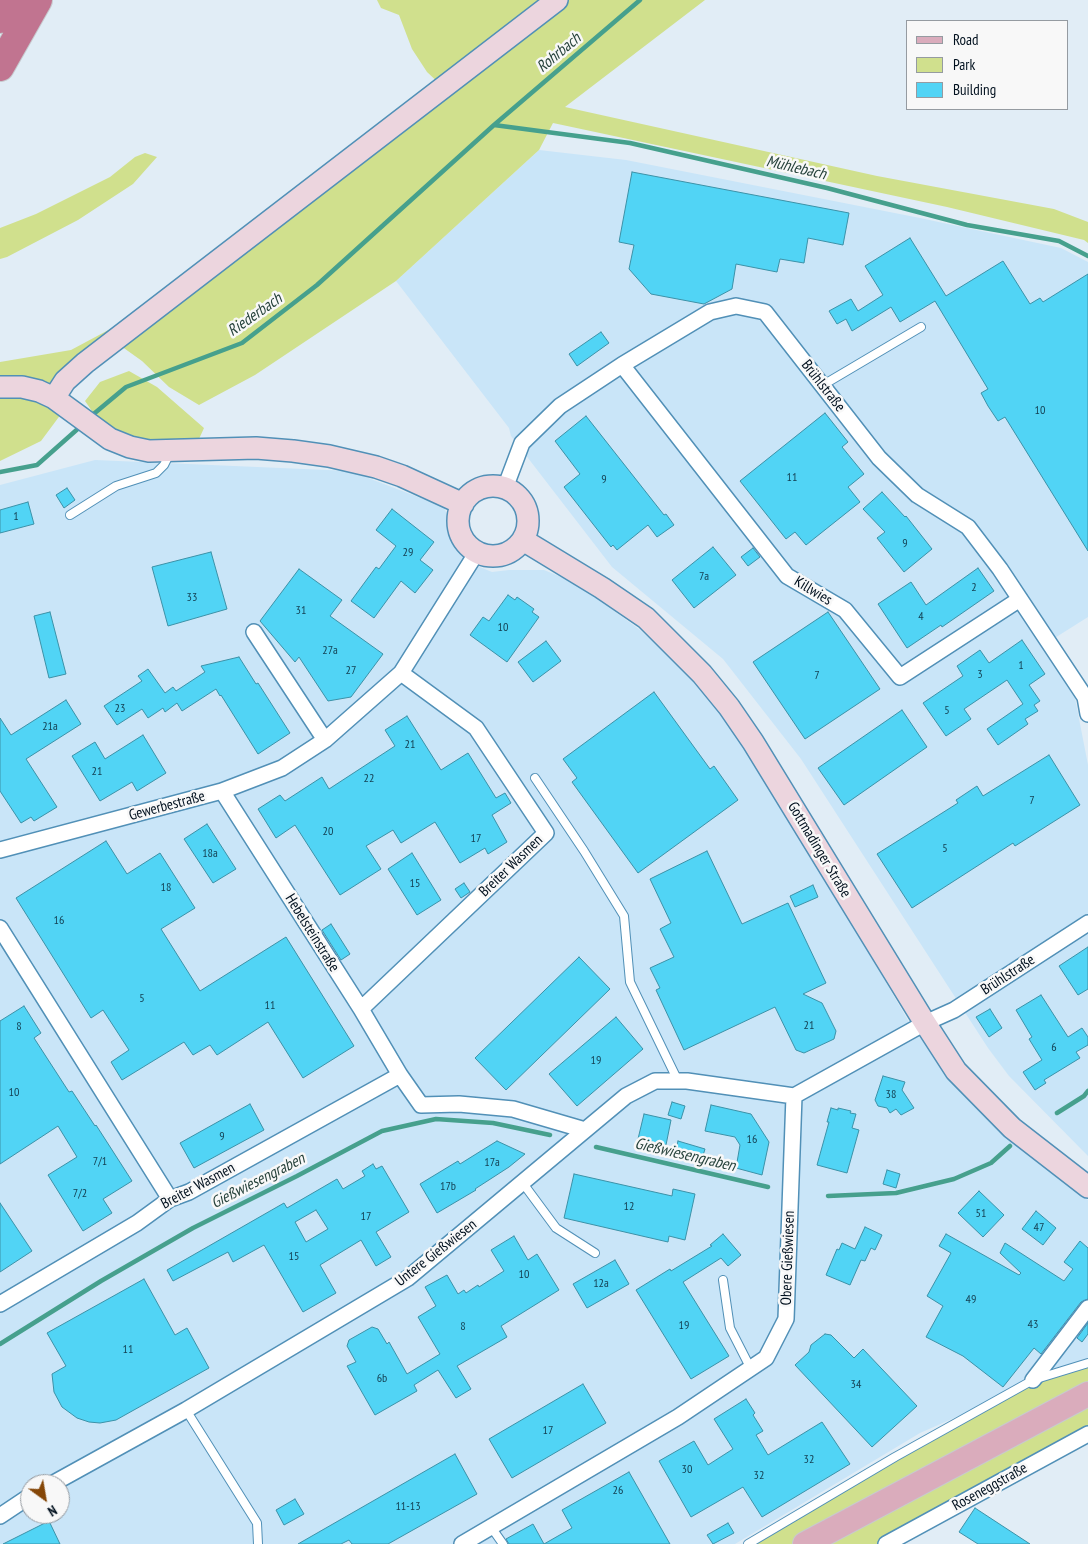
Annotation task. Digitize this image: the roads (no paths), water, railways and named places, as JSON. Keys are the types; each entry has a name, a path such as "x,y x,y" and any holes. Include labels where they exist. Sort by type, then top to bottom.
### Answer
{"highway":[{"path":"0,20 11,0"},
{"path":"0,67 38,0"}],"main road":[{"path":"54,398 65,381 85,363 557,0"},
{"path":"0,387 39,391 54,398 110,439 130,447 149,451 256,448 293,450 329,456 376,467 402,476 462,504"},
{"path":"493,486 505,488 514,493 526,510 527,530 523,540 515,549 504,555 492,556 477,552 470,548 462,539 458,527 458,515 462,504 470,495 481,488 493,486"},
{"name":"Gottmadinger Straße","path":"523,540 602,588 646,618 702,674 754,742 956,1071 1012,1128 1088,1187"},
{"path":"805,1544 1088,1394"}],"street":[{"name":"Brühlstraße","path":"505,488 522,443 560,406 622,365 710,312 736,306 765,312 879,458 917,494 968,527 1000,569 1085,697 1088,714"},
{"name":"Killwies","path":"622,365 787,576 845,610 900,678 1020,599"},
{"name":"Gewerbestraße","path":"0,850 222,791 282,768 325,740 401,673 477,552"},
{"path":"254,632 325,740"},
{"name":"Breiter Wasmen","path":"361,1009 546,833 476,728 401,673"},
{"name":"Hebelsteinstraße","path":"222,791 361,1009 400,1075 421,1105 459,1104 513,1109 585,1130"},
{"name":"Brühlstraße","path":"925,1023 954,1010 1088,922"},
{"path":"0,928 170,1198"},
{"path":"794,1096 925,1023"},
{"name":"Breiter Wasmen","path":"0,1304 137,1223 170,1198 188,1192 400,1075"},
{"name":"Untere Gießwiesen","path":"70,1474 186,1410 408,1278 626,1096 655,1081 678,1081 794,1096"},
{"name":"Obere Gießwiesen","path":"462,1544 678,1417 766,1358 786,1319 794,1096"},
{"path":"1033,1380 1088,1308"},
{"name":"Roseneggstraße","path":"894,1543 1088,1434"},
{"path":"0,1516 20,1503"}],"lane":[{"path":"823,386 921,327"},
{"path":"70,516 116,486 156,473 164,466 171,451"},
{"path":"535,778 584,851 624,916 630,982 678,1081"},
{"path":"522,1182 556,1228 594,1253"},
{"path":"723,1280 730,1328 751,1368"},
{"path":"748,1544 895,1457 1033,1380 1088,1363"},
{"path":"186,1410 257,1523 258,1544"},
{"path":"491,1527 503,1544"}],"waterway":[{"name":"Riederbach","path":"90,417 126,387 242,343 317,285 494,125 640,0"},
{"name":"Mühlebach","path":"494,125 630,143 827,188 967,225 1059,241 1088,256"},
{"name":"Riederbach","path":"0,472 37,465 81,426"},
{"name":"Gießwiesengraben","path":"1057,1113 1084,1096 1088,1091"},
{"name":"Gießwiesengraben","path":"0,1344 101,1281 193,1228 382,1131 436,1119 493,1123 550,1135"},
{"name":"Gießwiesengraben","path":"828,1196 896,1193 954,1179 991,1163 1010,1146"},
{"name":"Gießwiesengraben","path":"596,1147 768,1187"}],"water label":[{"name":"Rohrbach","path":"559,53"}]}
